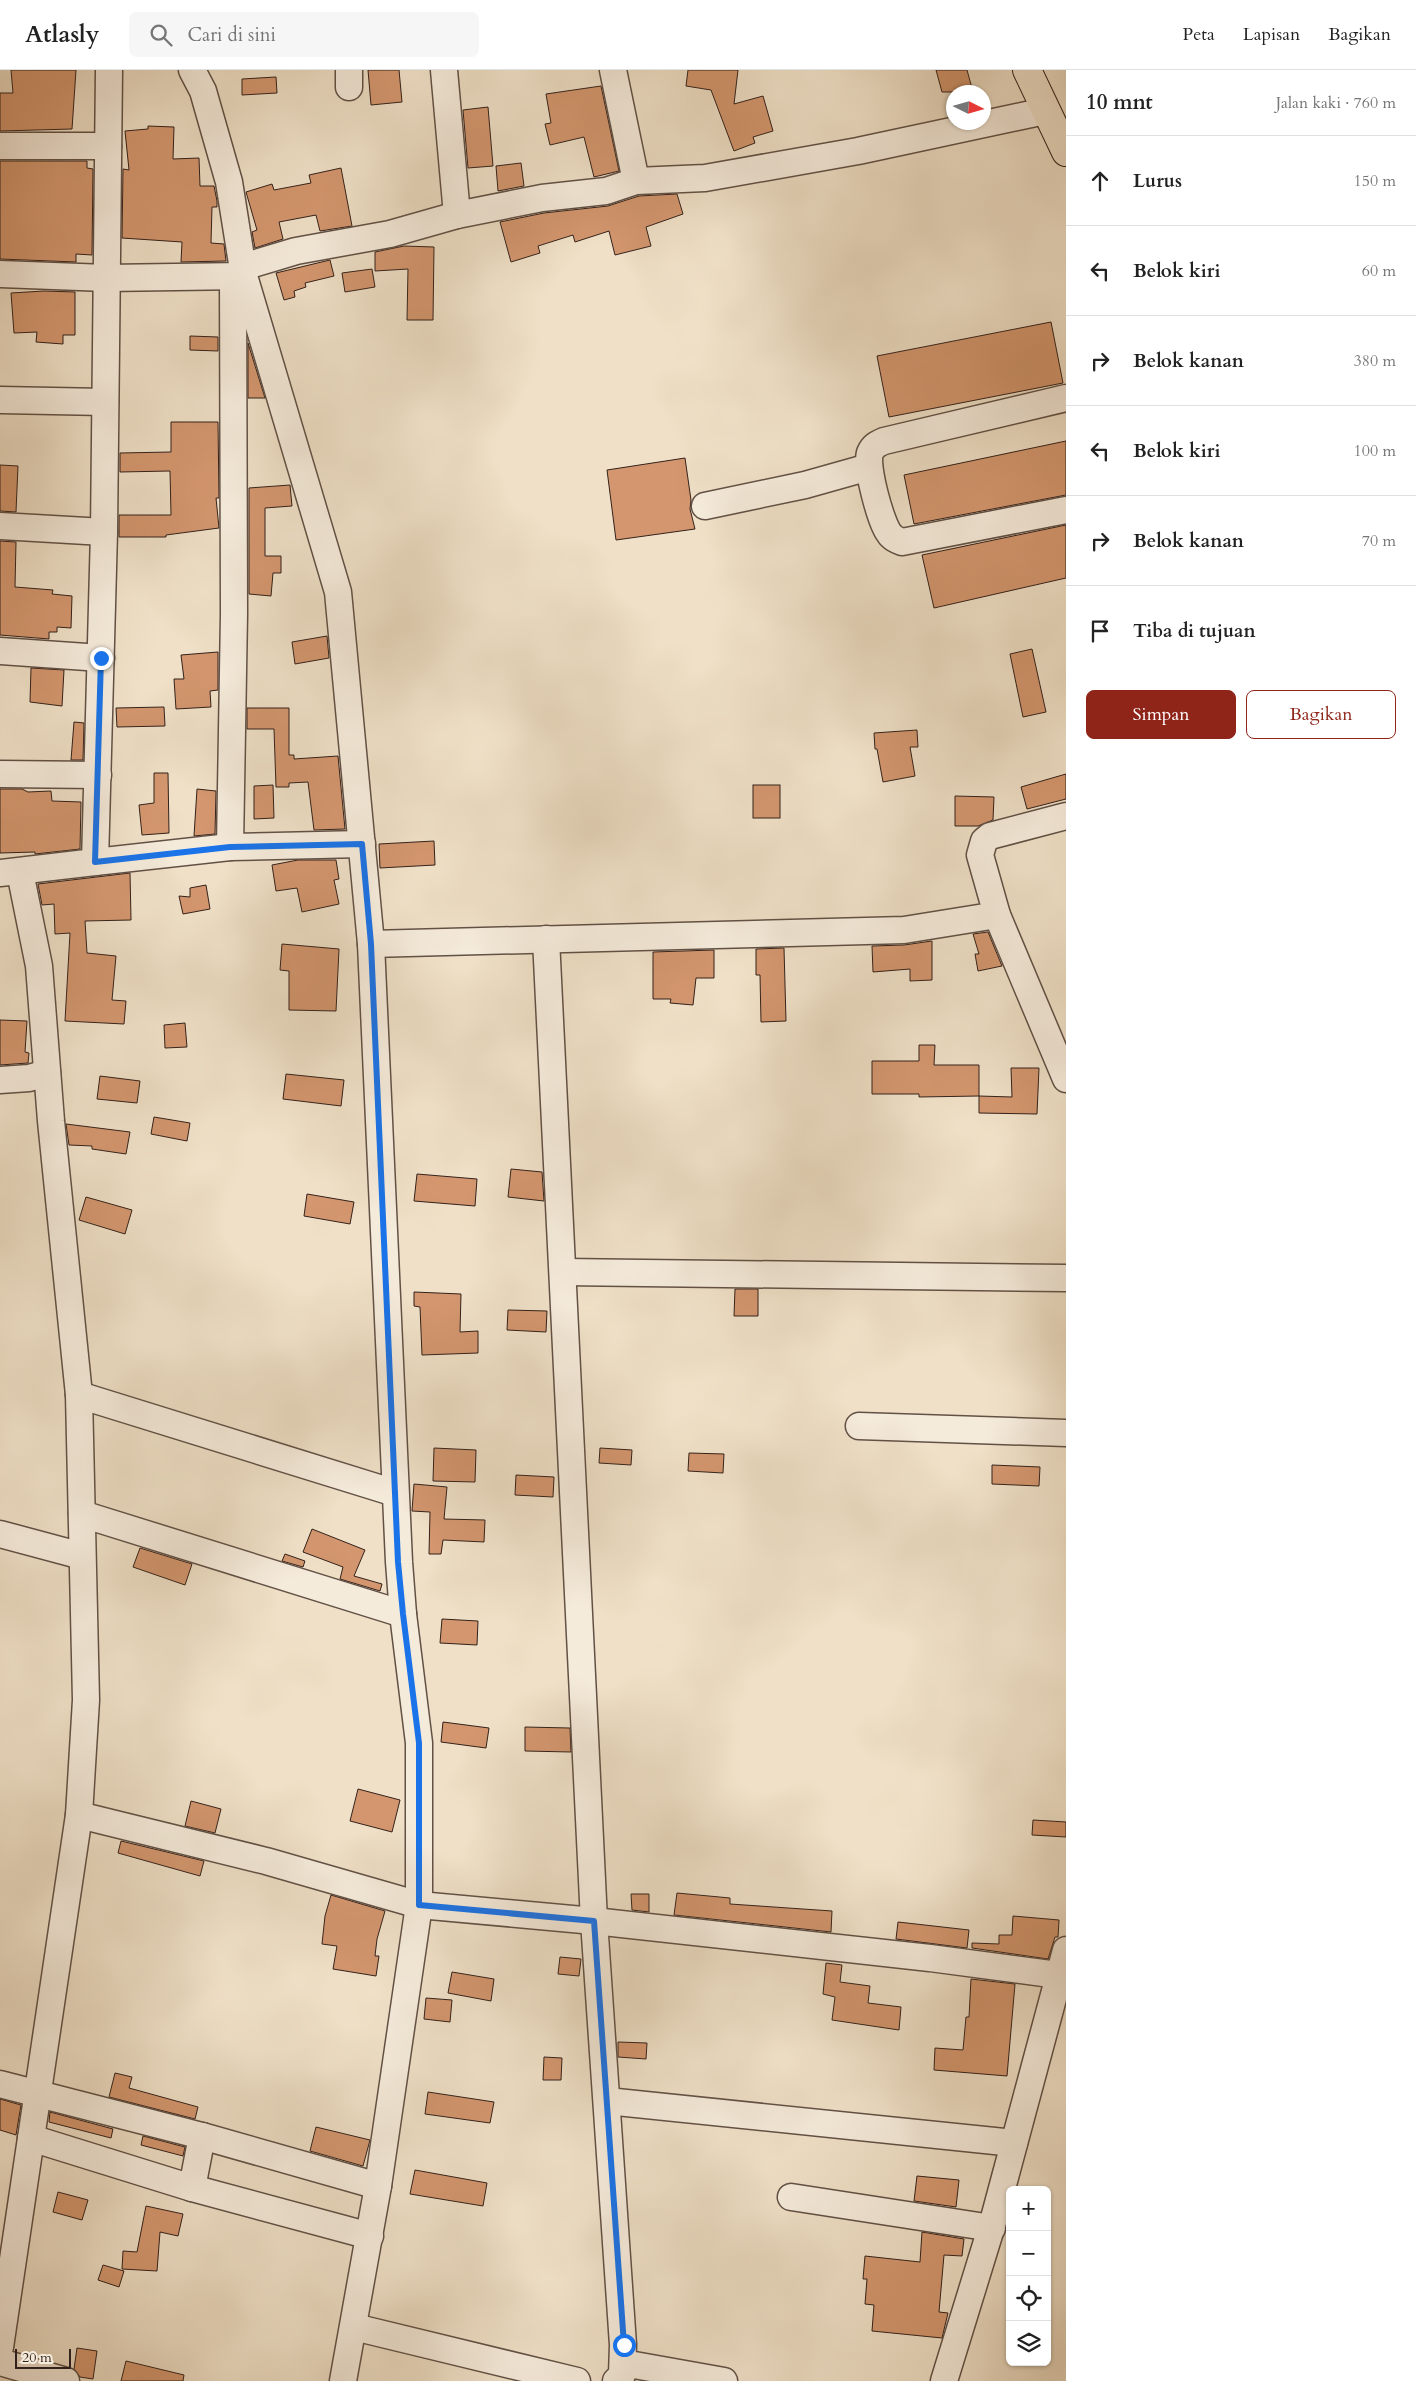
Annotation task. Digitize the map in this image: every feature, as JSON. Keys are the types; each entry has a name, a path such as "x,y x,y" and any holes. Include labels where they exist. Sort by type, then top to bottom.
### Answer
{"highway":[{"path":"1026,70 1066,152"}],"street":[{"path":"95,862 104,532 108,70"},
{"path":"192,70 203,90 230,182 240,273 230,847"},
{"path":"444,70 458,215"},
{"path":"613,70 636,181"},
{"path":"0,274 106,278 240,273 296,251 390,234 458,215 542,198 606,190 636,181 705,178 858,151 1045,111"},
{"path":"0,146 108,146"},
{"path":"240,273 338,592 371,944 395,1493 403,1614 419,1743 419,1905 378,2186 343,2381"},
{"path":"1066,398 884,440 874,446 869,455 872,485 888,533 902,542 1066,510"},
{"path":"0,400 105,402"},
{"path":"705,506 805,485 869,467"},
{"path":"0,526 104,532"},
{"path":"0,651 101,658"},
{"path":"0,774 98,775"},
{"path":"1066,816 990,836 984,841 980,855 997,915 1066,1079"},
{"path":"0,2347 39,2095 79,1814 86,1700 79,1395 47,1073 39,966 10,872 230,847 362,844"},
{"path":"371,944 904,930 997,915"},
{"path":"546,939 594,1921 607,2100 620,2372 724,2381"},
{"path":"0,1080 29,1078 47,1073"},
{"path":"563,1272 1066,1278"},
{"path":"79,1395 395,1493"},
{"path":"859,1426 1066,1432"},
{"path":"82,1514 403,1614"},
{"path":"0,1534 82,1556"},
{"path":"79,1814 266,1862 419,1905 594,1921 930,1958 1058,1976"},
{"path":"944,2381 992,2228 1066,1950"},
{"path":"0,2084 202,2136 378,2186"},
{"path":"607,2100 1014,2143"},
{"path":"192,2188 202,2136"},
{"path":"31,2138 192,2188 370,2236"},
{"path":"791,2197 992,2228"},
{"path":"354,2327 577,2381"},
{"path":"0,2362 66,2381"}],"building":[{"path":"11,70 76,70 72,129 0,131 0,93 13,93"},
{"path":"368,70 399,70 402,102 371,105"},
{"path":"688,70 738,70 734,104 763,96 773,131 753,137 755,143 734,151 711,90 686,86"},
{"path":"936,70 967,70 971,85 946,85 946,92 942,92"},
{"path":"276,77 277,93 242,95 242,79"},
{"path":"601,86 619,171 594,177 584,137 550,145 545,124 551,123 546,94"},
{"path":"488,107 493,166 468,168 463,110"},
{"path":"148,126 174,127 173,159 199,158 200,186 214,186 217,201 217,207 212,207 211,243 224,244 226,261 181,262 182,242 122,238 123,169 129,170 125,131 148,129"},
{"path":"0,161 87,161 87,168 93,169 92,255 76,254 76,262 0,259"},
{"path":"521,163 524,186 498,191 496,166"},
{"path":"341,168 352,226 320,231 316,215 279,222 283,239 255,248 252,232 257,230 246,192 272,184 274,190 311,183 309,175"},
{"path":"677,194 683,214 646,227 651,246 615,255 609,231 575,242 573,235 538,246 540,253 511,262 500,222 544,213 608,206 639,196"},
{"path":"404,246 434,247 433,320 407,320 408,269 375,271 375,252"},
{"path":"330,260 334,276 305,283 306,287 294,291 295,297 284,300 276,273"},
{"path":"372,269 375,287 345,292 342,273"},
{"path":"75,292 75,335 63,335 63,344 36,342 37,332 14,333 11,293"},
{"path":"1051,322 1063,383 889,417 877,356"},
{"path":"190,336 218,337 218,351 190,350"},
{"path":"248,343 265,398 248,398"},
{"path":"171,422 218,422 219,498 216,498 219,528 166,535 166,537 119,537 119,515 171,515 170,471 120,472 120,453 171,452"},
{"path":"1066,441 1066,495 914,524 904,475"},
{"path":"685,458 691,500 690,509 695,529 616,540 607,470"},
{"path":"0,465 18,466 16,512 0,511"},
{"path":"290,485 292,506 265,508 265,556 281,556 281,573 273,573 271,596 249,594 249,488"},
{"path":"1066,525 1066,578 934,608 922,555"},
{"path":"0,541 16,542 15,587 53,590 52,594 72,596 71,628 57,627 57,632 49,632 49,639 0,635"},
{"path":"327,636 329,658 295,664 292,642"},
{"path":"1032,649 1046,712 1023,717 1010,654"},
{"path":"218,652 218,690 210,691 211,707 176,709 174,679 184,679 181,655"},
{"path":"31,668 64,670 62,706 30,702"},
{"path":"164,707 165,726 117,727 116,708"},
{"path":"247,708 289,708 289,755 294,755 294,759 338,756 345,829 314,830 308,782 289,783 289,787 276,787 274,729 247,729"},
{"path":"74,722 84,723 83,760 71,760"},
{"path":"917,730 918,747 910,747 915,776 883,782 877,749 875,749 874,733"},
{"path":"154,773 168,773 169,833 142,835 139,805 154,803"},
{"path":"1066,774 1066,799 1027,809 1021,787"},
{"path":"273,785 274,818 254,819 254,786"},
{"path":"753,785 780,785 780,818 753,818"},
{"path":"0,789 22,789 28,792 51,791 52,801 81,802 80,849 35,854 35,852 0,853"},
{"path":"197,789 216,791 215,834 194,836"},
{"path":"955,796 994,797 993,820 978,826 955,826"},
{"path":"434,841 435,865 380,868 379,844"},
{"path":"298,860 336,860 339,879 334,880 339,904 302,912 297,888 276,891 272,865"},
{"path":"130,873 131,920 85,921 87,953 116,956 112,1000 126,1001 124,1024 65,1021 70,933 55,934 54,904 42,905 38,884"},
{"path":"206,885 210,909 183,914 179,896 190,897 190,888"},
{"path":"988,932 1002,966 978,971 975,954 979,954 973,934"},
{"path":"932,941 932,980 910,981 910,969 873,972 872,946 904,945"},
{"path":"282,944 339,949 336,1011 289,1010 289,971 280,970"},
{"path":"784,948 786,1021 761,1022 760,975 756,975 756,949"},
{"path":"714,950 714,978 696,978 693,1005 670,1003 671,999 653,999 653,952"},
{"path":"0,1020 27,1021 25,1052 29,1053 28,1063 0,1065"},
{"path":"185,1023 187,1047 165,1048 164,1025"},
{"path":"919,1045 935,1045 934,1065 979,1065 979,1096 919,1097 919,1094 872,1094 872,1061 919,1061"},
{"path":"1011,1068 1039,1068 1037,1114 979,1113 979,1096 1012,1097"},
{"path":"286,1074 344,1080 341,1106 283,1099"},
{"path":"100,1076 140,1081 137,1103 97,1099"},
{"path":"154,1117 190,1123 187,1141 151,1134"},
{"path":"66,1124 130,1132 126,1154 92,1149 92,1146 69,1145"},
{"path":"511,1169 542,1172 544,1201 508,1197"},
{"path":"417,1174 477,1179 475,1206 414,1201"},
{"path":"307,1194 354,1202 350,1224 304,1216"},
{"path":"86,1197 132,1210 125,1234 79,1220"},
{"path":"735,1289 758,1289 758,1316 734,1316"},
{"path":"414,1292 461,1294 460,1332 478,1331 478,1353 422,1355 420,1307 414,1306"},
{"path":"508,1310 547,1311 546,1332 507,1330"},
{"path":"434,1448 476,1450 475,1482 433,1481"},
{"path":"600,1448 632,1450 631,1465 599,1463"},
{"path":"689,1453 724,1454 723,1473 688,1471"},
{"path":"992,1465 1040,1467 1039,1486 992,1484"},
{"path":"516,1475 554,1477 553,1497 515,1495"},
{"path":"414,1484 447,1487 444,1519 485,1520 484,1542 443,1540 441,1554 429,1554 430,1512 412,1511"},
{"path":"312,1529 365,1550 354,1576 382,1584 380,1591 340,1579 343,1567 303,1552"},
{"path":"140,1548 192,1564 185,1585 133,1567"},
{"path":"285,1554 305,1561 303,1567 282,1561"},
{"path":"442,1619 478,1621 477,1645 440,1643"},
{"path":"443,1722 489,1728 486,1748 441,1742"},
{"path":"525,1727 570,1728 571,1752 525,1751"},
{"path":"358,1789 400,1800 392,1832 350,1821"},
{"path":"191,1801 221,1809 215,1833 185,1826"},
{"path":"1033,1820 1066,1822 1066,1837 1032,1835"},
{"path":"121,1841 204,1861 200,1876 118,1853"},
{"path":"677,1893 730,1898 730,1904 832,1911 831,1932 674,1915"},
{"path":"631,1894 649,1894 649,1912 632,1910"},
{"path":"331,1895 385,1911 377,1939 375,1956 379,1956 376,1976 333,1969 337,1946 322,1944 325,1916"},
{"path":"1013,1916 1059,1920 1058,1937 1055,1937 1048,1959 972,1948 972,1943 999,1944 999,1935 1012,1935"},
{"path":"898,1922 969,1930 967,1948 896,1939"},
{"path":"560,1957 581,1959 579,1976 558,1974"},
{"path":"826,1963 842,1965 840,1982 870,1986 868,2003 901,2007 899,2030 832,2020 835,1997 823,1994"},
{"path":"452,1972 494,1979 491,2001 448,1993"},
{"path":"971,1979 1015,1984 1007,2076 934,2070 935,2048 963,2050 966,2017 969,2017"},
{"path":"426,1998 452,2000 450,2022 424,2019"},
{"path":"618,2042 647,2043 646,2059 618,2057"},
{"path":"544,2057 562,2058 561,2080 543,2080"},
{"path":"115,2073 132,2077 129,2088 198,2107 195,2119 109,2097"},
{"path":"428,2092 494,2102 490,2123 425,2114"},
{"path":"0,2099 21,2105 16,2135 0,2130"},
{"path":"50,2112 113,2129 111,2138 49,2122"},
{"path":"316,2127 370,2140 363,2166 310,2151"},
{"path":"143,2136 185,2147 183,2156 141,2145"},
{"path":"415,2170 487,2183 483,2206 410,2194"},
{"path":"917,2176 959,2180 956,2207 914,2201"},
{"path":"58,2192 88,2200 82,2220 53,2212"},
{"path":"146,2206 183,2214 178,2236 160,2232 157,2271 122,2269 123,2251 137,2252"},
{"path":"922,2232 964,2239 962,2256 944,2255 939,2312 948,2313 942,2338 872,2331 874,2305 865,2304 867,2279 863,2279 865,2256 920,2262"},
{"path":"103,2265 124,2271 119,2287 98,2280"},
{"path":"77,2348 97,2351 93,2379 80,2377 74,2369"},
{"path":"126,2361 184,2375 183,2381 121,2381"}],"route":[{"path":"101,658 95,862 230,847 362,844 371,944 398,1562 419,1743 419,1905 594,1921 624,2345"}]}
